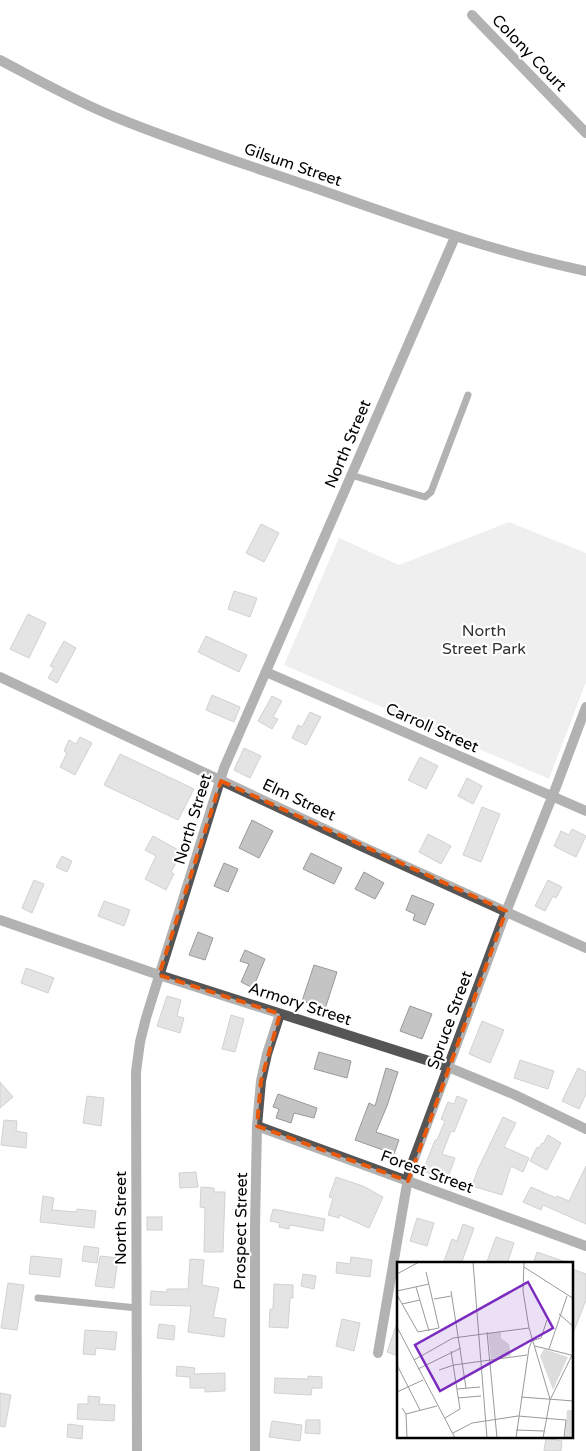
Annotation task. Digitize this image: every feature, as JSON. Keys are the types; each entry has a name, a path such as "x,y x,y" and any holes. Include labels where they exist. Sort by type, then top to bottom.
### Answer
{"street":[{"name":"Colony Court","path":"472,15 586,133"},
{"name":"Gilsum Street","path":"0,60 67,96 166,137 455,237 545,262 586,271"},
{"name":"North Street","path":"138,1451 136,1072 140,1042 159,975 222,781 224,768 455,237"},
{"name":"Carroll Street","path":"266,672 586,812"},
{"name":"Elm Street","path":"0,677 586,948"},
{"name":"Spruce Street","path":"378,1354 409,1172 506,911 586,707"},
{"name":"Armory Street","path":"0,920 159,975 448,1066 513,1094 586,1129"},
{"name":"Prospect Street","path":"255,1451 257,1126 261,1081 267,1054 280,1014"},
{"name":"Forest Street","path":"257,1126 586,1246"}],"lane":[{"path":"351,475 425,496 431,492 468,395"},
{"path":"38,1298 137,1308"}],"highlighted area":[{"path":"221,781 506,911 408,1181 257,1126 261,1081 280,1014 159,975"}],"green space":[{"name":"North Street Park","path":"509,522 586,553 586,682 549,779 284,665 339,538 399,565"}],"building":[{"path":"261,524 279,533 264,562 246,553"},
{"path":"234,591 257,598 250,617 228,609"},
{"path":"28,614 46,623 29,658 10,649"},
{"path":"206,636 247,655 239,672 198,652"},
{"path":"64,641 76,648 57,683 48,678 54,668 50,666"},
{"path":"212,695 240,707 234,722 206,710"},
{"path":"272,696 282,701 273,717 278,719 272,729 258,721"},
{"path":"310,712 321,717 306,745 292,738 298,725 302,727"},
{"path":"80,737 92,743 75,775 60,767 67,753 64,751 69,740 76,744"},
{"path":"244,748 261,756 250,778 234,770"},
{"path":"120,754 194,789 178,820 104,785"},
{"path":"420,757 438,766 426,789 408,780"},
{"path":"467,778 482,786 473,804 458,796"},
{"path":"482,807 500,814 481,862 463,855"},
{"path":"252,820 273,831 259,858 239,848"},
{"path":"572,829 586,836 576,857 554,846 561,831 569,835"},
{"path":"428,834 451,846 441,864 419,852"},
{"path":"153,836 182,852 171,872 174,874 166,890 145,879 156,856 145,850"},
{"path":"311,853 342,868 334,884 303,869"},
{"path":"62,856 72,861 67,872 56,867"},
{"path":"224,863 238,869 228,892 214,886"},
{"path":"364,872 384,883 375,899 355,889"},
{"path":"34,880 44,884 32,913 22,908"},
{"path":"548,880 562,887 556,898 553,896 545,911 535,906"},
{"path":"412,895 434,904 425,925 413,920 415,914 406,910"},
{"path":"104,901 130,910 124,926 98,916"},
{"path":"198,932 213,938 205,960 189,955"},
{"path":"245,950 265,959 253,988 241,982 249,964 240,961"},
{"path":"314,965 337,972 325,1009 302,1001"},
{"path":"26,968 54,978 48,993 21,983"},
{"path":"167,996 181,1000 177,1016 184,1018 180,1033 157,1026"},
{"path":"410,1006 432,1014 422,1039 400,1031"},
{"path":"231,1015 244,1019 235,1052 222,1049"},
{"path":"482,1021 504,1030 490,1063 469,1054"},
{"path":"319,1052 351,1061 347,1078 314,1069"},
{"path":"520,1060 554,1071 548,1089 514,1078"},
{"path":"386,1068 398,1072 376,1132 399,1140 394,1154 355,1140 369,1103 375,1106"},
{"path":"578,1068 586,1072 586,1094 579,1109 562,1101"},
{"path":"0,1082 13,1097 0,1108"},
{"path":"278,1094 317,1108 314,1118 294,1113 291,1123 276,1118 279,1109 273,1107"},
{"path":"87,1096 104,1098 101,1126 83,1123"},
{"path":"457,1096 467,1100 454,1132 451,1131 442,1154 455,1158 447,1180 423,1171 435,1140 437,1140 445,1121 441,1119 448,1102 454,1104"},
{"path":"503,1117 516,1123 504,1147 529,1158 523,1172 511,1166 502,1195 472,1186"},
{"path":"4,1120 17,1121 16,1131 27,1133 26,1148 1,1145"},
{"path":"548,1135 561,1143 547,1170 530,1161 537,1147 539,1148 543,1144"},
{"path":"586,1166 586,1224 543,1205 541,1210 523,1202 531,1187 556,1198 557,1196 569,1201"},
{"path":"196,1172 198,1187 180,1188 179,1173"},
{"path":"336,1177 363,1186 383,1197 369,1228 340,1215 339,1218 328,1215 333,1198 329,1197"},
{"path":"201,1187 214,1188 214,1192 225,1192 223,1252 204,1252 205,1208 200,1207"},
{"path":"43,1196 54,1198 52,1210 76,1212 77,1209 96,1211 94,1228 40,1222"},
{"path":"273,1209 325,1219 323,1231 290,1225 289,1229 279,1227 280,1223 270,1221"},
{"path":"147,1217 162,1217 162,1230 147,1230"},
{"path":"417,1218 434,1223 427,1246 410,1241"},
{"path":"463,1224 474,1228 462,1262 444,1262 452,1239 457,1241"},
{"path":"496,1237 514,1243 508,1262 487,1262"},
{"path":"84,1246 99,1248 97,1263 82,1261"},
{"path":"537,1252 566,1262 534,1262"},
{"path":"31,1256 62,1259 60,1277 29,1274"},
{"path":"100,1256 118,1258 114,1288 95,1286"},
{"path":"351,1257 372,1260 370,1277 336,1273 337,1262 350,1264"},
{"path":"190,1259 204,1260 202,1285 219,1288 213,1317 226,1319 224,1337 188,1332 191,1306 150,1305 151,1291 167,1292 167,1289 188,1289"},
{"path":"574,1270 586,1274 586,1300 574,1330"},
{"path":"303,1274 316,1276 314,1289 301,1286"},
{"path":"8,1283 24,1285 17,1330 1,1328"},
{"path":"274,1284 293,1285 293,1298 290,1298 288,1328 269,1327 270,1309 273,1309"},
{"path":"342,1319 360,1323 354,1351 336,1346"},
{"path":"397,1323 397,1356 387,1352"},
{"path":"159,1324 175,1326 174,1340 157,1338"},
{"path":"85,1330 117,1332 115,1350 96,1348 95,1355 83,1354"},
{"path":"177,1366 195,1368 194,1374 225,1373 225,1391 205,1392 205,1388 190,1388 190,1377 176,1376"},
{"path":"308,1376 322,1377 322,1388 312,1388 311,1395 274,1393 275,1378 308,1379"},
{"path":"0,1393 11,1395 5,1427 0,1426"},
{"path":"88,1396 100,1397 99,1404 115,1405 114,1421 77,1419 78,1404 88,1404"},
{"path":"306,1420 320,1420 320,1434 305,1433"},
{"path":"272,1421 302,1425 300,1441 269,1437"},
{"path":"68,1424 83,1426 82,1439 67,1437"},
{"path":"546,1438 562,1441 561,1451 544,1451"}]}
